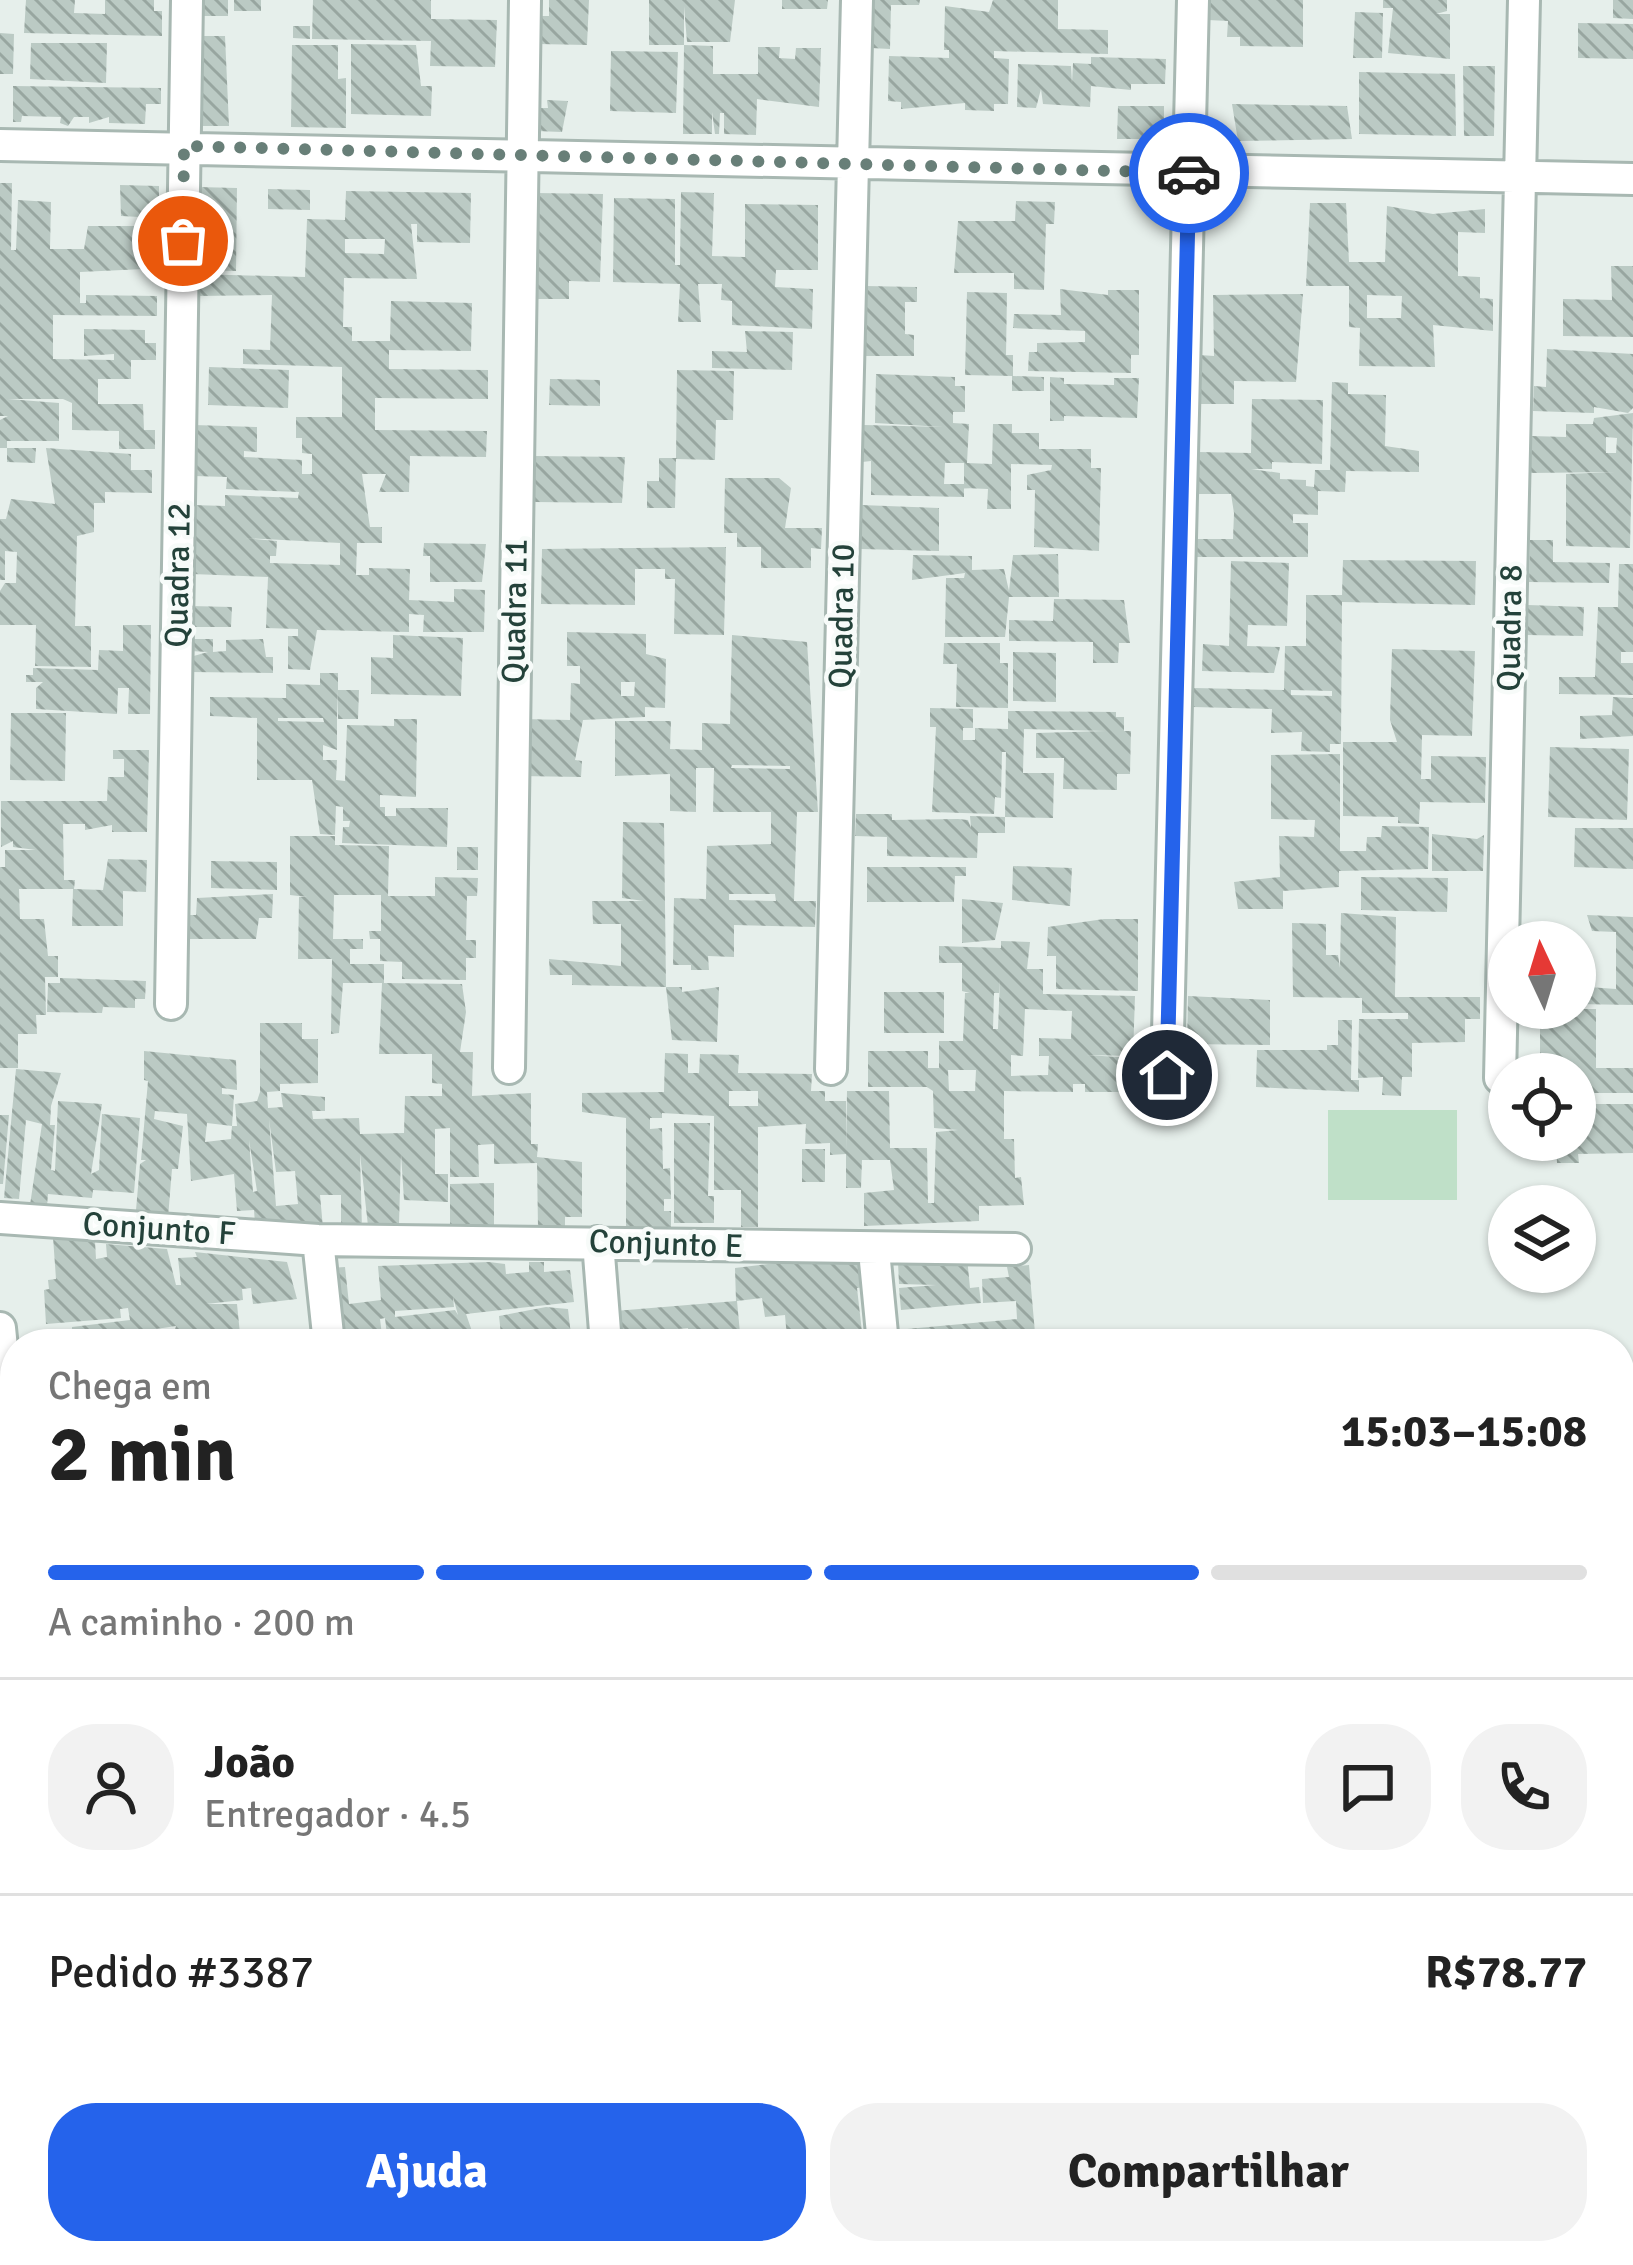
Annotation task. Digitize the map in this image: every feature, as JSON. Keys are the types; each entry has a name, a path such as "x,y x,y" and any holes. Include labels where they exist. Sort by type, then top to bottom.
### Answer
{"street":[{"name":"Quadra 12","path":"171,1004 188,0"},
{"name":"Quadra 11","path":"509,1068 525,0"},
{"name":"Quadra 10","path":"831,1069 857,0"},
{"path":"1167,1075 1193,0"},
{"name":"Quadra 8","path":"1501,1053 1524,0"},
{"path":"0,145 1190,173 1633,178"},
{"name":"Conjunto F","path":"0,1218 318,1240"},
{"path":"318,1240 327,1329"},
{"name":"Conjunto E","path":"318,1240 874,1251 1015,1249"},
{"path":"598,1242 605,1329"},
{"path":"874,1251 882,1329"}],"green space":[{"path":"1328,1110 1457,1110 1457,1200 1328,1200"}],"building":[{"path":"26,0 75,0 74,13 105,14 105,0 154,0 154,11 162,11 162,36 24,33"},
{"path":"202,0 228,0 228,16 202,16"},
{"path":"234,0 261,0 261,11 234,11"},
{"path":"313,0 431,0 431,19 497,20 495,67 430,66 431,41 312,39"},
{"path":"549,0 589,0 587,45 538,44 538,16 549,16"},
{"path":"649,0 735,0 730,42 687,42 684,6 684,45 649,45"},
{"path":"782,0 828,0 827,9 782,9"},
{"path":"872,0 920,0 919,5 891,5 890,49 871,48"},
{"path":"993,0 1058,0 1058,29 1108,30 1108,54 994,51 994,58 1009,59 1008,104 994,104 994,111 965,110 965,103 901,109 901,102 888,101 889,56 949,58 949,50 944,50 945,6 989,12"},
{"path":"1208,0 1303,0 1303,47 1240,46 1240,37 1227,37 1228,21 1208,20"},
{"path":"1383,0 1447,0 1447,11 1436,14 1450,14 1450,59 1388,53 1393,8 1383,8"},
{"path":"1613,0 1633,0 1633,19 1613,18"},
{"path":"1355,12 1383,13 1382,58 1353,58"},
{"path":"1578,23 1633,24 1633,59 1578,58"},
{"path":"293,26 310,26 310,39 293,38"},
{"path":"0,33 14,34 13,74 0,74"},
{"path":"202,36 225,36 229,126 200,126"},
{"path":"31,43 107,43 106,83 30,79"},
{"path":"351,44 416,45 421,86 432,86 431,116 351,114"},
{"path":"292,45 338,45 338,79 346,78 346,128 291,127"},
{"path":"684,45 713,46 713,74 758,74 758,47 780,47 779,58 795,59 796,48 821,48 819,107 757,99 756,135 724,134 724,113 720,113 719,134 715,134 712,112 712,134 683,134"},
{"path":"611,51 678,52 676,113 610,111"},
{"path":"1091,57 1166,59 1165,84 1131,84 1131,90 1091,86 1090,107 1043,104 1041,89 1036,108 1017,107 1018,64 1071,66 1072,83 1073,63 1091,64"},
{"path":"1463,66 1495,66 1494,136 1464,136"},
{"path":"1359,72 1455,74 1456,136 1359,134"},
{"path":"13,86 161,88 161,104 146,104 145,124 109,123 109,117 89,123 89,117 74,117 68,126 60,123 61,117 22,116 21,122 13,122"},
{"path":"547,100 568,101 562,132 536,131 536,108 548,108"},
{"path":"1232,104 1347,106 1352,139 1238,141"},
{"path":"1118,106 1164,106 1164,139 1117,139"},
{"path":"0,183 12,183 11,250 16,250 18,200 51,202 50,249 84,249 88,226 134,226 134,241 144,242 144,269 80,272 80,303 86,303 86,295 157,296 157,316 53,315 53,359 114,360 114,354 84,356 84,329 145,330 145,343 156,343 156,360 131,360 131,379 98,379 98,404 143,404 144,430 155,430 155,449 119,449 119,431 72,430 72,403 63,399 8,399 59,403 59,441 7,441 7,448 0,448 0,420 8,416 0,416"},
{"path":"120,185 159,186 159,218 121,216"},
{"path":"198,187 237,188 236,271 196,270"},
{"path":"268,189 310,190 310,210 268,209"},
{"path":"346,191 471,193 470,243 417,242 417,224 411,224 417,279 344,278 343,327 352,327 352,341 390,341 391,301 472,303 471,351 389,350 389,369 488,370 488,399 375,398 375,430 487,431 486,457 410,456 409,492 379,492 386,474 362,474 370,527 382,527 382,543 357,543 356,575 369,575 369,568 410,569 409,600 454,602 454,589 485,590 484,632 423,632 424,615 409,614 409,632 317,630 310,670 288,669 288,636 298,636 298,629 266,628 268,577 192,574 193,505 225,506 225,495 298,498 299,492 226,489 227,477 194,476 194,425 257,427 257,452 244,451 244,457 302,460 302,474 312,474 312,454 302,453 302,438 296,438 296,417 342,417 342,367 243,364 243,349 270,350 272,295 196,296 197,274 305,277 307,219 345,220","holes":["345,239 385,239 384,254 345,253","244,538 340,543 340,565 270,563 277,541"]},
{"path":"681,192 714,193 712,256 745,257 745,204 818,205 818,270 776,270 775,287 813,289 812,329 732,325 732,301 721,300 722,284 698,284 701,322 678,322 680,284 613,282 614,198 675,199 675,265 680,265"},
{"path":"535,193 603,194 600,282 569,281 569,299 532,299"},
{"path":"1016,201 1055,202 1054,224 1046,224 1044,290 1014,289 1014,273 954,273 958,221 1015,221"},
{"path":"1310,203 1346,203 1349,262 1385,262 1387,206 1433,214 1485,209 1485,233 1458,232 1458,276 1480,277 1480,298 1493,299 1493,331 1433,325 1435,367 1359,366 1360,328 1349,327 1349,286 1306,286","holes":["1367,295 1402,296 1401,318 1367,318"]},
{"path":"1611,266 1633,266 1633,337 1563,336 1563,299 1612,300"},
{"path":"866,286 917,287 917,302 905,302 905,334 914,335 914,356 865,356"},
{"path":"1060,289 1108,295 1108,290 1139,290 1139,355 1131,355 1131,373 1028,371 1029,352 1037,352 1037,343 1085,342 1085,331 1013,328 1014,314 1061,315"},
{"path":"967,292 1007,293 1006,355 1013,355 1013,376 1044,377 1044,391 1012,391 1012,376 965,375"},
{"path":"1303,294 1296,382 1234,381 1234,404 1199,404 1200,355 1214,356 1213,295"},
{"path":"745,331 793,332 792,370 712,368 712,351 747,352"},
{"path":"1547,349 1633,354 1633,408 1628,413 1594,407 1594,413 1533,411 1534,386 1546,387"},
{"path":"209,367 289,370 288,408 208,405"},
{"path":"677,370 734,371 733,420 716,420 715,460 676,459 675,508 647,508 647,481 659,481 659,458 676,458"},
{"path":"876,374 955,377 955,386 965,386 965,412 953,412 953,423 969,424 967,463 992,464 993,424 1012,424 1012,433 1039,433 1039,449 1091,449 1091,468 1101,468 1099,551 1034,547 1035,490 1027,490 1027,475 1051,470 1052,465 1011,464 1011,509 987,509 988,489 964,488 964,497 871,495 871,461 862,462 864,425 943,427 875,423","holes":["945,463 964,463 964,484 944,484"]},
{"path":"1050,377 1064,378 1064,384 1114,385 1114,378 1139,378 1137,418 1064,416 1064,421 1050,421"},
{"path":"550,379 600,380 600,406 549,405"},
{"path":"1332,382 1348,383 1348,394 1386,395 1385,446 1419,451 1419,472 1346,471 1345,492 1318,491 1318,515 1293,514 1293,523 1308,523 1308,557 1196,557 1197,539 1233,539 1234,513 1231,494 1197,494 1198,452 1251,453 1252,399 1323,400 1322,464 1272,462 1272,469 1251,469 1280,473 1280,479 1306,480 1306,486 1314,487 1315,470 1330,470"},
{"path":"1633,413 1630,548 1566,546 1566,474 1615,472 1530,473 1531,436 1566,437 1566,424 1593,424 1594,418","holes":["1606,437 1617,438 1616,453 1606,453"]},
{"path":"7,448 36,448 35,463 7,462"},
{"path":"46,448 131,454 131,470 152,470 152,493 105,492 105,503 94,503 94,532 77,536 75,626 91,626 91,667 35,666 36,625 0,625 0,591 5,583 16,583 17,552 5,551 5,580 0,580 0,519 6,519 11,499 55,504"},
{"path":"535,456 625,457 622,503 535,502"},
{"path":"725,478 779,478 791,488 785,528 822,528 821,549 811,548 811,568 761,568 761,547 737,547 737,533 724,533"},
{"path":"861,505 939,508 939,551 860,549"},
{"path":"1530,540 1553,540 1553,562 1610,563 1609,583 1529,582"},
{"path":"424,543 486,544 482,582 430,582 430,556 423,556"},
{"path":"726,547 724,635 674,634 675,579 665,579 665,569 635,569 635,605 541,604 542,549"},
{"path":"1058,554 1059,597 1009,597 1005,637 945,637 946,578 964,578 965,573 912,580 913,555 972,556 972,570 1004,569 1009,591 1013,555"},
{"path":"1343,560 1476,561 1475,605 1342,602 1341,744 1330,744 1330,752 1301,751 1302,732 1271,733 1272,709 1193,707 1194,688 1284,690 1285,646 1306,646 1306,595 1342,595","holes":["1291,690 1332,691 1332,696 1291,695"]},
{"path":"1231,561 1289,563 1287,626 1248,625 1247,646 1280,647 1274,673 1202,671 1203,644 1229,646"},
{"path":"1619,564 1633,564 1633,652 1621,652 1621,663 1633,663 1633,695 1559,694 1559,677 1595,677 1598,607 1618,607"},
{"path":"1054,599 1124,600 1130,643 1119,643 1118,663 1093,663 1093,642 1009,641 1009,620 1053,621"},
{"path":"1528,605 1584,607 1583,636 1527,635"},
{"path":"191,606 232,607 231,627 191,627"},
{"path":"123,625 151,625 150,714 128,714 129,688 118,688 117,714 36,709 36,688 43,682 26,682 33,668 98,670 99,650 123,651"},
{"path":"567,632 646,634 646,654 666,659 665,708 645,707 645,717 583,720 575,760 582,761 581,777 520,776 521,719 570,720 571,683 580,684 580,666 567,666","holes":["621,682 635,682 634,696 621,696"]},
{"path":"393,635 463,638 461,696 371,694 371,657 393,658"},
{"path":"732,635 807,642 818,812 797,812 794,901 816,901 815,927 734,925 734,957 708,956 709,970 691,970 691,965 673,965 674,898 706,899 707,846 771,844 771,812 713,812 714,768 696,768 696,812 670,811 670,774 615,776 615,721 671,721 670,749 702,750 702,723 730,724","holes":["790,766 790,769 731,768","729,894 775,894 776,901 729,900"]},
{"path":"191,639 213,639 213,652 226,651 226,640 263,639 266,657 273,657 273,673 190,672 190,657 208,652 190,651"},
{"path":"944,643 1000,643 1000,663 1008,663 1008,708 956,707 957,664 943,664"},
{"path":"1392,649 1475,651 1472,736 1422,735 1421,779 1431,779 1431,756 1486,757 1485,803 1420,802 1419,824 1398,823 1398,817 1343,816 1343,742 1397,742 1390,720"},
{"path":"1013,652 1056,653 1056,702 1013,701"},
{"path":"320,673 338,673 338,690 359,690 358,719 338,719 337,690 337,750 323,745 323,760 337,760 336,780 345,781 347,725 394,726 394,719 417,719 416,797 380,795 380,807 385,807 385,816 396,816 396,808 448,808 447,847 342,843 343,827 349,827 350,821 343,821 343,807 336,806 335,835 320,834 312,780 257,780 257,718 210,716 210,697 286,698 286,684 320,685","holes":["278,718 323,718 324,722 278,721"]},
{"path":"1613,697 1633,698 1633,736 1580,739 1580,716 1612,715"},
{"path":"930,708 973,709 973,728 963,728 963,740 975,740 975,728 1008,729 1008,711 1116,712 1116,717 1124,717 1124,731 1131,731 1130,774 1117,774 1117,790 1063,789 1064,758 1036,758 1036,733 1106,731 1024,729 1023,773 1054,773 1053,818 1005,817 1006,752 1002,752 1001,798 995,797 994,814 932,812 936,727 930,727"},
{"path":"11,713 66,713 65,781 10,780"},
{"path":"1550,747 1629,749 1627,820 1548,817"},
{"path":"113,750 149,750 147,832 112,832 112,825 85,830 85,824 63,824 64,880 75,880 74,889 103,890 108,859 147,860 146,892 123,891 123,926 72,926 73,889 19,889 20,919 44,919 48,956 58,956 58,977 45,977 46,1015 36,1015 37,1034 18,1034 18,1068 0,1068 0,867 5,867 5,850 36,850 13,847 13,841 1,847 1,801 107,801 108,777 124,777 124,759 113,759"},
{"path":"1340,754 1340,851 1366,851 1367,837 1381,837 1382,826 1429,827 1428,869 1339,871 1339,887 1283,891 1283,909 1238,909 1234,882 1280,877 1279,836 1314,837 1315,820 1271,819 1271,755"},
{"path":"856,814 892,814 892,820 968,820 971,828 970,816 1005,817 1005,833 978,833 977,858 887,856 887,837 855,836"},
{"path":"623,822 664,823 666,987 572,985 572,975 550,975 549,959 621,966 621,924 593,924 592,901 644,901 622,898"},
{"path":"1575,828 1633,828 1633,869 1574,867"},
{"path":"1432,834 1477,839 1484,835 1483,871 1432,871"},
{"path":"290,836 335,836 335,845 389,846 388,896 435,896 435,877 478,878 477,896 467,896 466,940 476,940 476,958 466,958 466,980 402,979 402,962 380,961 380,939 370,939 369,931 381,931 381,895 334,895 333,939 363,939 363,949 350,949 350,964 384,964 384,983 343,983 339,1033 331,1034 332,959 298,959 299,897 307,897 290,895"},
{"path":"457,847 478,847 478,870 457,870"},
{"path":"211,861 277,862 277,890 211,888"},
{"path":"1013,866 1072,868 1070,906 1012,900"},
{"path":"867,867 966,867 966,876 955,876 954,902 867,902"},
{"path":"1361,877 1448,878 1447,912 1361,910"},
{"path":"273,894 272,918 259,918 256,939 184,939 185,915 196,915 197,898"},
{"path":"962,899 1003,903 995,940 962,943"},
{"path":"1341,913 1396,917 1395,997 1480,997 1480,1019 1465,1019 1465,1042 1412,1043 1412,1077 1402,1077 1401,1096 1382,1095 1383,1077 1358,1078 1359,1019 1408,1019 1408,1013 1362,1013 1362,998 1293,997 1292,923 1326,924 1326,955 1338,955 1340,968"},
{"path":"1587,915 1633,917 1633,1005 1596,1004 1596,988 1616,989 1616,932 1596,931 1596,921 1589,921"},
{"path":"1138,919 1138,991 1056,989 1056,956 1047,956 1048,927"},
{"path":"1001,941 1030,942 1027,969 1043,969 1043,994 1135,996 1133,1056 1086,1055 1134,1058 1133,1092 1085,1092 1085,1084 1073,1084 1073,1092 1004,1091 1004,1139 1014,1139 1015,1178 1021,1177 1024,1205 979,1206 979,1221 864,1226 864,1193 894,1190 890,1160 862,1160 861,1188 846,1188 846,1154 830,1155 830,1143 805,1144 806,1124 758,1127 758,1227 741,1227 741,1190 714,1190 714,1116 662,1113 662,1118 650,1118 650,1129 662,1128 663,1169 670,1168 671,1199 664,1199 664,1211 671,1211 671,1228 626,1229 626,1118 582,1112 582,1093 664,1092 665,1053 688,1054 688,1073 699,1073 700,1054 739,1055 738,1073 812,1074 811,1091 825,1091 825,1101 846,1101 846,1150 847,1091 889,1091 890,1148 927,1148 928,1203 934,1203 936,1132 958,1130 934,1128 933,1091 927,1087 868,1087 868,1051 928,1051 928,1068 939,1068 939,1041 963,1041 965,993 970,993 962,991 962,963 939,963 939,946 1001,948","holes":["1000,979 998,1029 993,1029 994,993 999,993","1025,1009 1072,1011 1071,1039 1039,1038 1039,1056 1049,1056 1048,1075 1011,1076 1011,1055 1023,1056","948,1070 976,1070 975,1091 949,1091","729,1091 758,1091 758,1106 729,1106"]},
{"path":"60,978 146,981 145,999 135,999 135,1008 103,1007 102,1013 47,1012 48,983 60,983"},
{"path":"382,983 462,984 466,1012 460,1052 473,1052 472,1096 531,1093 531,1144 538,1144 537,1157 582,1162 582,1217 565,1217 565,1228 538,1228 537,1163 494,1164 494,1144 478,1145 479,1177 450,1177 450,1128 435,1129 435,1174 448,1174 448,1202 404,1200 401,1154 399,1224 368,1226 360,1154 362,1230 341,1229 341,1195 320,1195 323,1228 255,1224 254,1210 237,1211 234,1174 191,1181 187,1114 155,1111 154,1119 183,1126 178,1169 172,1169 168,1218 136,1210 140,1164 146,1160 141,1160 148,1081 144,1080 144,1051 236,1060 237,1090 222,1088 222,1094 234,1095 232,1126 237,1126 235,1104 257,1101 260,1092 260,1023 302,1023 302,1039 318,1039 318,1083 280,1084 280,1091 267,1092 268,1108 283,1107 281,1093 325,1097 325,1111 312,1111 313,1119 359,1118 360,1134 404,1133 405,1096 442,1096 442,1084 432,1083 432,1054 379,1054","holes":["269,1119 276,1172 295,1171 298,1204 276,1206","207,1123 232,1126 231,1139 205,1142","249,1140 257,1191 253,1192"]},
{"path":"666,987 682,987 682,992 719,987 717,1042 672,1040"},
{"path":"884,992 944,992 944,1033 884,1033"},
{"path":"1188,996 1270,1000 1270,1045 1187,1044"},
{"path":"1338,1020 1352,1020 1351,1080 1359,1080 1359,1092 1256,1087 1257,1050 1327,1050 1327,1045 1338,1045"},
{"path":"1540,1029 1596,1029 1596,1053 1540,1053"},
{"path":"1596,1068 1633,1068 1633,1093 1596,1093"},
{"path":"16,1069 61,1073 51,1106 50,1125 55,1125 51,1170 55,1171 58,1101 102,1104 91,1174 99,1170 102,1114 140,1118 134,1193 93,1190 92,1198 48,1194 47,1206 30,1205 42,1124 26,1120 19,1199 4,1198"},
{"path":"1596,1104 1633,1104 1633,1153 1596,1154"},
{"path":"0,1115 9,1115 3,1184 0,1184"},
{"path":"674,1123 710,1123 708,1196 714,1196 714,1223 674,1223"},
{"path":"802,1149 825,1149 825,1182 802,1182"},
{"path":"494,1183 494,1228 450,1229 450,1184"},
{"path":"53,1237 95,1241 96,1259 107,1257 106,1244 167,1249 176,1285 181,1285 178,1258 197,1257 195,1252 287,1262 297,1299 253,1304 251,1288 242,1289 243,1300 206,1304 237,1304 240,1329 72,1329 130,1320 128,1308 120,1309 121,1318 46,1324 44,1290 49,1289 48,1280 56,1279"},
{"path":"967,1257 970,1288 979,1287 981,1303 901,1310 899,1288 936,1285 899,1284 898,1262"},
{"path":"816,1258 816,1264 854,1259 865,1264 867,1287 857,1288 862,1329 786,1329 785,1315 765,1317 762,1298 737,1301 740,1329 617,1329 615,1311 736,1301 735,1268"},
{"path":"489,1262 505,1264 506,1274 529,1272 529,1262 544,1262 544,1272 570,1270 574,1302 466,1314 471,1329 386,1329 385,1318 380,1319 381,1329 335,1329 329,1268 345,1267 349,1304 381,1300 378,1266","holes":["453,1297 458,1315 455,1310 395,1317 395,1311 454,1307"]},
{"path":"1029,1265 1035,1329 907,1329 1017,1319 1016,1301 983,1303 982,1279 1009,1277 1007,1267"},
{"path":"546,1307 568,1309 570,1329 500,1329 499,1316"}],"way so far":[{"path":"183,241 184,146 1189,173"}],"route":[{"path":"1167,1075 1189,173"}]}
